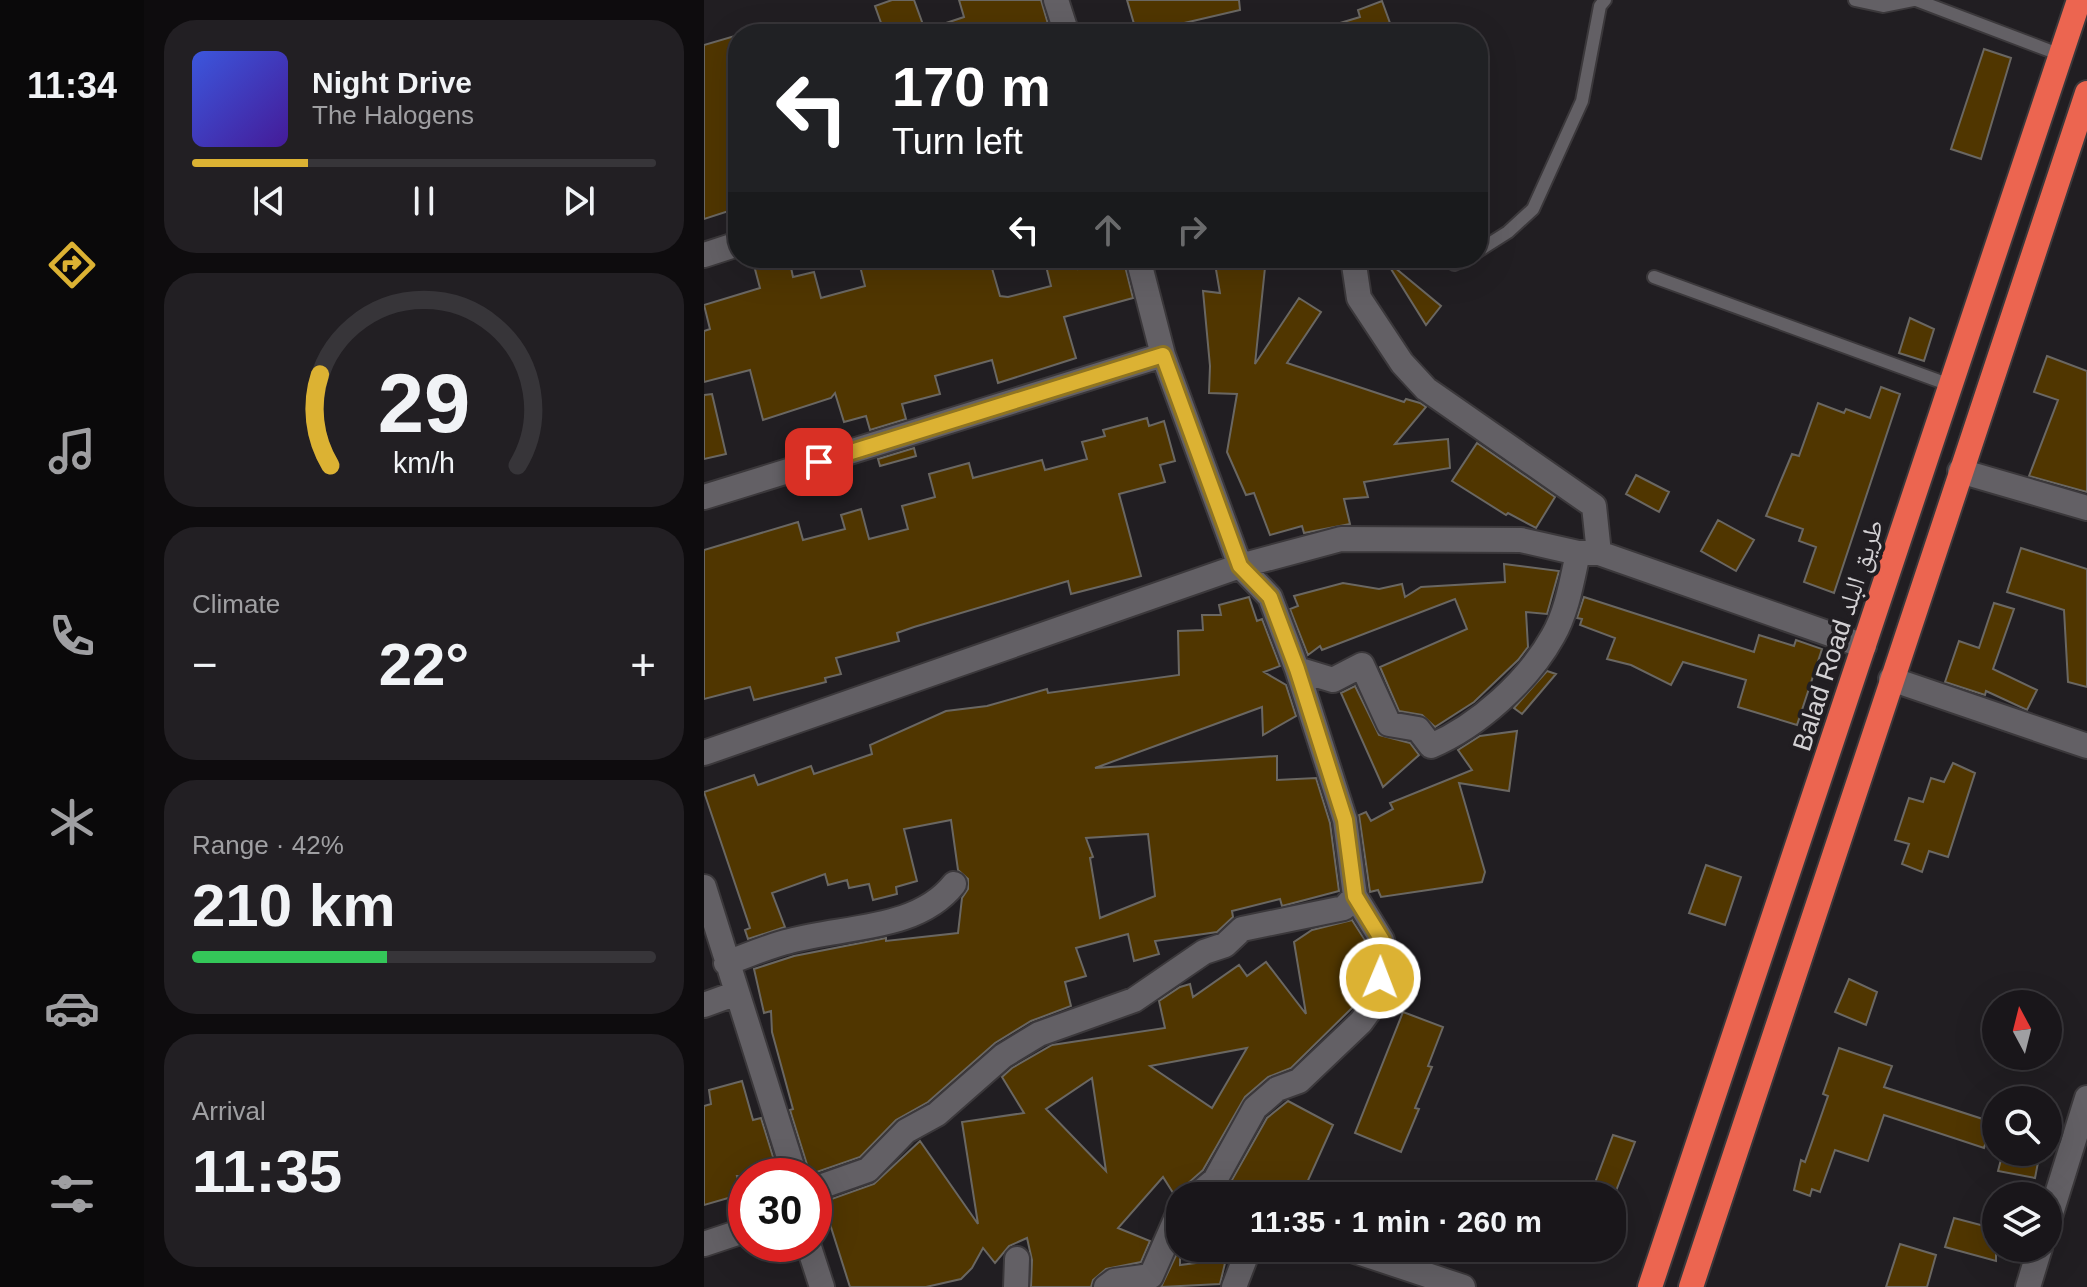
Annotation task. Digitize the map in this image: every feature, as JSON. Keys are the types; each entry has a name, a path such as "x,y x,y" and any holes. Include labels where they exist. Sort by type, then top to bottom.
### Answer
{"highway":[{"name":"Balad Road طريق البلد","path":"1650,1287 2079,0"},
{"path":"1691,1287 1960,471 2080,139 2087,93"}],"street":[{"path":"1056,0 1064,24"},
{"path":"704,255 728,247"},
{"path":"1141,268 1163,355 1240,566 1270,597 1297,669 1345,820 1355,896 1373,920 1382,940 1385,960 1369,1011 1319,1064 1299,1081 1277,1089 1255,1108 1213,1182"},
{"path":"1297,669 1333,680 1362,665 1389,724 1418,729 1431,746 1454,736 1487,713 1512,688 1553,636 1588,553 1594,506 1426,389 1402,363 1359,298 1354,268"},
{"path":"704,497 1163,355"},
{"path":"1960,471 2087,508"},
{"path":"704,753 1240,566 1341,539 1521,540 1588,553 1864,646"},
{"path":"1891,679 2087,746"},
{"path":"726,963 790,940 855,929 926,910 940,902 954,884"},
{"path":"704,887 789,1158"},
{"path":"832,1183 868,1170 906,1131 937,1114 1003,1056 1039,1034 1134,1000 1204,952 1225,945 1242,929 1344,908 1355,896"},
{"path":"704,1005 737,993"},
{"path":"2061,1182 2087,1098"},
{"path":"704,1244 728,1236"},
{"path":"1106,1287 1114,1281 1151,1276 1166,1242"},
{"path":"1016,1287 1017,1259"},
{"path":"814,1262 822,1287"},
{"path":"1234,1287 1244,1262"},
{"path":"1388,1262 1463,1287"},
{"path":"2028,1287 2036,1262"}],"lane":[{"path":"1488,245 1508,232 1533,209 1582,101 1600,6 1605,0"},
{"path":"1855,0 1883,6 1914,0 2061,55"},
{"path":"1654,277 1950,385"}],"building":[{"path":"892,0 914,0 923,24 881,24 875,6"},
{"path":"959,0 1041,0 1048,24 943,24 964,17"},
{"path":"1127,0 1239,0 1240,10 1180,24 1134,24"},
{"path":"1382,1 1390,24 1337,24 1360,17 1358,10"},
{"path":"728,38 728,211 704,219 704,45"},
{"path":"1984,49 2011,58 1981,159 1951,149"},
{"path":"755,268 791,268 793,277 814,272 821,298 865,286 860,268 992,268 1000,296 1008,297 1051,286 1046,268 1126,268 1133,298 1064,317 1076,358 998,383 992,360 935,376 940,394 902,404 906,419 870,430 866,416 844,422 835,393 831,398 763,420 750,370 704,382 704,331 710,329 704,305 760,288"},
{"path":"1216,268 1265,268 1255,364 1299,298 1321,312 1287,363 1404,402 1406,399 1420,403 1426,407 1395,444 1448,439 1450,468 1364,482 1368,497 1344,499 1350,524 1304,533 1302,526 1270,535 1254,493 1246,495 1227,452 1237,394 1209,393 1210,366 1203,291 1220,293"},
{"path":"1395,268 1441,306 1426,325 1391,269"},
{"path":"1910,318 1934,329 1924,361 1899,353"},
{"path":"2047,356 2087,371 2087,492 2029,476 2058,400 2034,392"},
{"path":"1881,387 1900,394 1834,593 1804,582 1816,547 1799,541 1803,529 1766,516 1792,454 1799,456 1818,403 1844,413 1846,409 1870,418"},
{"path":"712,394 726,454 704,459 704,395"},
{"path":"1147,418 1149,426 1164,421 1175,461 1160,465 1165,482 1119,494 1141,576 1071,594 1068,581 914,627 897,633 899,641 836,658 841,674 825,678 826,682 754,700 750,687 704,699 704,550 798,522 803,540 845,529 841,515 861,509 869,539 908,529 902,506 935,497 929,474 969,463 973,478 1042,460 1045,470 1087,459 1082,442 1105,436 1103,430"},
{"path":"1477,443 1555,497 1536,528 1508,513 1506,515 1452,481"},
{"path":"914,448 916,456 880,466 878,459"},
{"path":"1636,475 1669,492 1659,512 1626,494"},
{"path":"1718,520 1754,540 1736,571 1701,551"},
{"path":"2021,548 2087,569 2087,687 2068,682 2064,610 2007,592"},
{"path":"1504,564 1559,571 1547,614 1526,612 1528,647 1518,660 1474,702 1435,727 1422,715 1399,711 1380,667 1467,629 1455,599 1322,650 1320,646 1308,655 1290,609 1298,606 1294,596 1343,583 1379,589 1402,584 1405,597 1421,587 1505,582"},
{"path":"1249,597 1257,621 1262,619 1280,666 1264,672 1286,685 1296,716 1263,735 1262,707 1095,768 1277,756 1277,780 1316,778 1330,823 1339,891 1282,906 1280,899 1232,911 1233,917 1217,932 1155,941 1159,954 1134,961 1128,934 1076,948 1086,976 1065,982 1071,1006 1031,1021 995,1043 928,1102 896,1120 860,1157 832,1167 832,1158 805,1158 790,1110 793,1109 772,1032 771,1011 764,1013 754,969 794,956 886,938 886,941 958,933 962,898 968,889 968,879 958,870 951,820 904,829 917,881 896,887 897,894 873,900 869,884 849,888 847,880 828,885 825,874 772,893 785,927 748,939 745,930 750,928 704,792 754,775 758,785 811,766 814,774 872,754 870,745 946,711 987,706 1047,689 1048,693 1179,675 1178,631 1203,630 1202,615 1221,615 1219,605","holes":["1148,834 1155,896 1100,918 1090,858 1093,857 1086,838"]},
{"path":"1584,597 1754,652 1759,635 1794,646 1796,640 1822,649 1797,725 1738,707 1746,680 1683,662 1671,685 1631,665 1607,659 1615,638 1580,625 1582,619 1577,618"},
{"path":"1994,603 2014,609 1993,669 2037,690 2027,710 1986,691 1985,695 1945,682 1959,641 1979,648"},
{"path":"1547,671 1556,674 1522,714 1514,708"},
{"path":"1355,686 1379,735 1410,743 1419,755 1383,787 1341,693"},
{"path":"1517,731 1509,791 1459,783 1485,872 1482,882 1381,897 1378,890 1370,892 1359,815 1366,812 1371,821 1393,809 1390,803 1472,770 1458,750 1480,736"},
{"path":"1953,763 1975,773 1948,857 1929,851 1922,872 1902,864 1909,844 1895,840 1909,798 1923,802 1931,778 1944,782"},
{"path":"1706,865 1741,877 1725,925 1689,913"},
{"path":"1352,920 1368,945 1369,956 1356,1004 1291,1068 1268,1077 1245,1097 1203,1170 1189,1182 1166,1182 1163,1177 1118,1228 1150,1241 1141,1262 1106,1269 1093,1280 1091,1287 1031,1287 1032,1260 1027,1238 1009,1246 995,1263 983,1248 972,1268 961,1279 926,1287 850,1287 832,1230 832,1199 874,1184 920,1141 978,1224 962,1122 1024,1113 1002,1077 1012,1068 1052,1045 1165,1028 1159,1001 1190,984 1193,997 1239,965 1247,976 1266,962 1306,1014 1294,942 1312,930","holes":["1247,1048 1212,1108 1150,1066","1092,1078 1106,1171 1046,1109"]},
{"path":"1849,979 1877,992 1866,1025 1835,1012"},
{"path":"1403,1012 1443,1027 1428,1066 1432,1067 1415,1108 1419,1109 1401,1152 1355,1133"},
{"path":"1839,1048 1892,1066 1884,1087 1982,1119 1982,1147 1884,1115 1868,1161 1835,1150 1820,1192 1812,1189 1810,1196 1794,1190 1801,1160 1805,1162 1828,1096 1823,1094"},
{"path":"742,1081 753,1120 761,1118 773,1158 728,1158 728,1198 704,1205 704,1106 711,1104 709,1090"},
{"path":"1288,1101 1333,1125 1307,1182 1231,1182 1267,1118"},
{"path":"1613,1135 1635,1142 1619,1182 1595,1182"},
{"path":"1999,1166 2037,1166 2035,1178 1998,1171"},
{"path":"1954,1218 1982,1225 1982,1257 1945,1247"},
{"path":"1900,1244 1936,1255 1927,1287 1886,1287"},
{"path":"1173,1262 1180,1262 1180,1265 1225,1262 1220,1284 1161,1287"}],"route":[{"path":"819,462 1163,355 1240,566 1270,597 1297,669 1345,820 1355,896 1373,920 1382,940 1385,960 1380,978"}]}
